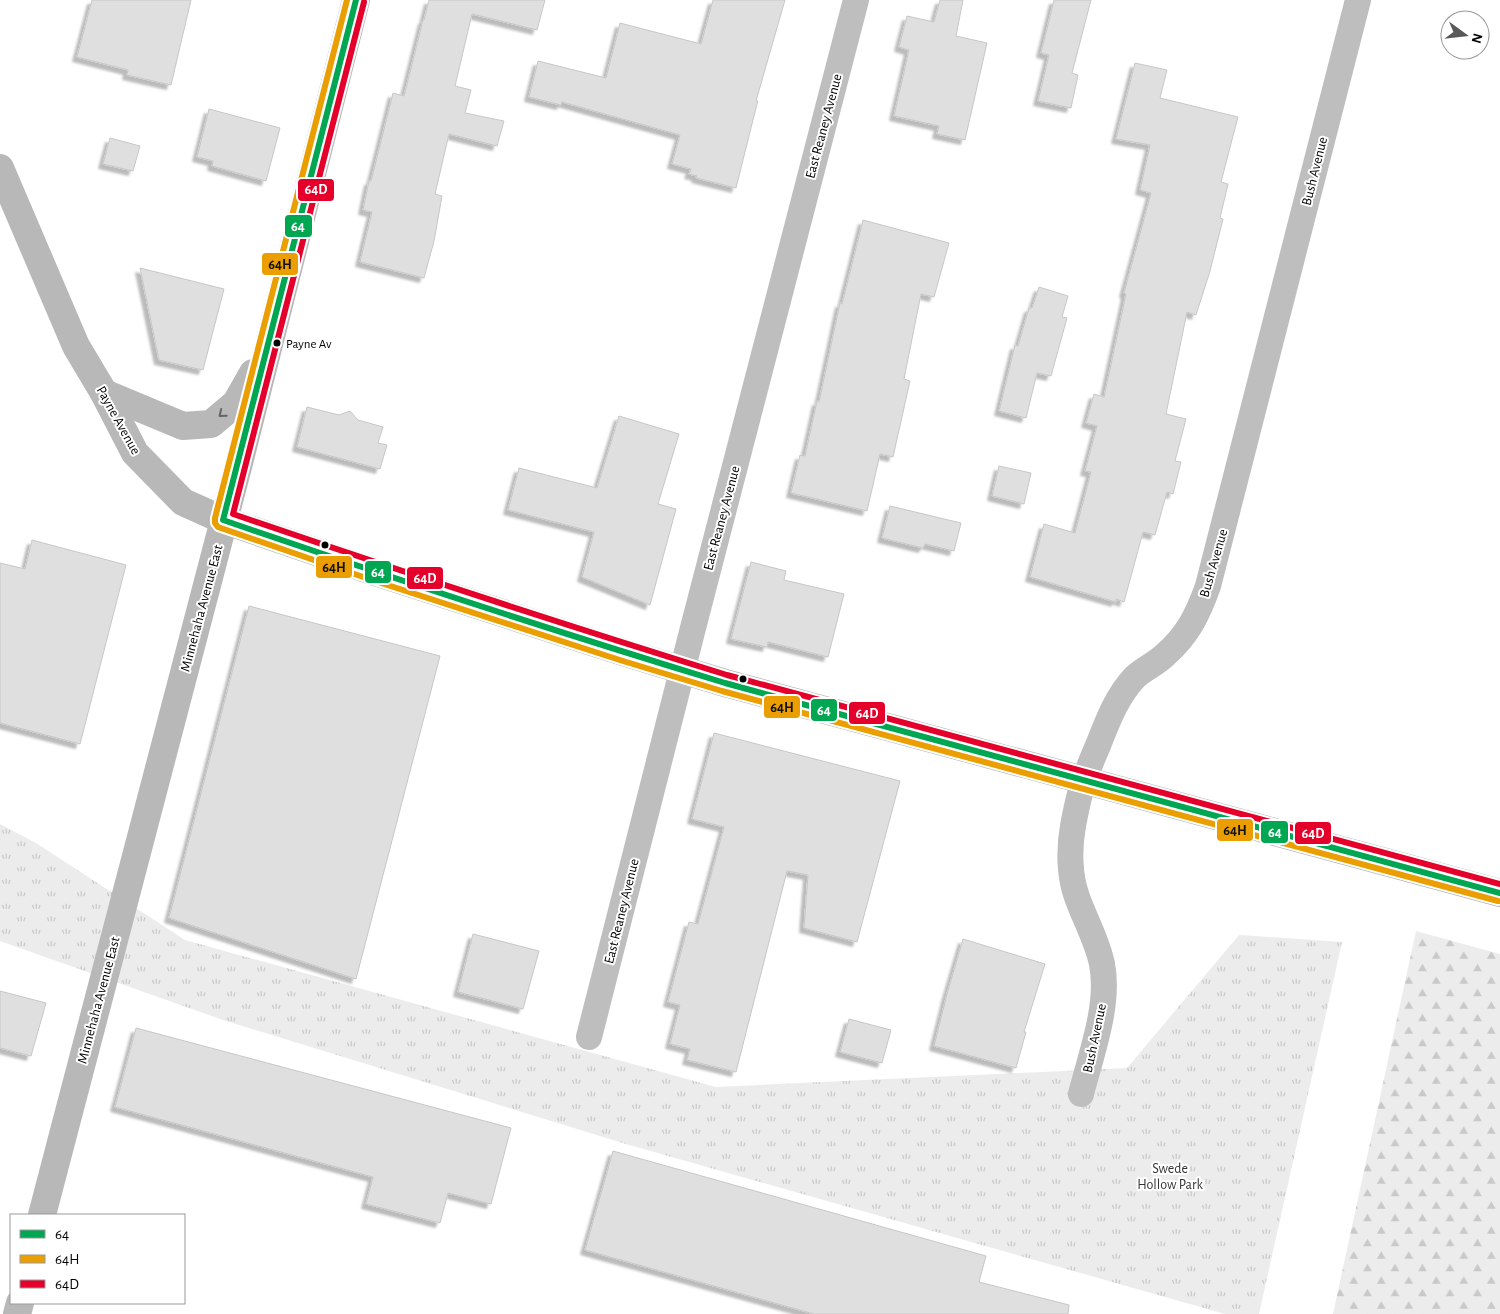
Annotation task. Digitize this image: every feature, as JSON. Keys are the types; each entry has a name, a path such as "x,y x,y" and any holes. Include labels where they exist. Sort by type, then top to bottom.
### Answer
{"street":[{"name":"Minnehaha Avenue East","path":"42,1214 269,346 356,0"},
{"name":"East Reaney Avenue","path":"589,1037 856,0"},
{"name":"Bush Avenue","path":"1081,1094 1101,1018 1103,990 1102,966 1095,941 1076,895 1073,878 1071,855 1073,827 1084,780 1107,720 1120,695 1135,676 1165,656 1183,638 1197,614 1208,586 1358,0"},
{"name":"Payne Avenue","path":"0,168 76,346 104,393 135,452 183,502 223,520 375,572 725,683 1500,893"},
{"path":"104,393 182,426 211,424 236,403 269,346"}],"green space":[{"name":"Swede Hollow Park","path":"0,824 36,843 185,940 716,1087 1127,1068 1239,935 1342,942 1259,1314 1225,1314 626,1144 223,1020 0,941"},
{"path":"1416,931 1500,954 1500,1314 1333,1314"}],"building":[{"path":"92,0 191,0 171,85 127,75 128,70 77,57"},
{"path":"429,0 545,0 537,30 472,14 455,86 471,90 465,113 504,121 497,146 449,134 435,194 442,196 434,241 424,278 360,262 372,212 363,210 369,181 371,181 393,93 404,96"},
{"path":"713,0 785,0 756,101 758,101 736,188 696,178 697,176 689,174 691,169 672,164 680,135 562,102 561,105 529,97 538,61 606,78 620,23 701,44"},
{"path":"940,0 963,0 956,36 987,43 965,140 937,134 939,126 894,116 909,50 899,47 907,16 934,22"},
{"path":"1054,0 1091,0 1072,73 1078,75 1071,108 1038,101 1049,55 1041,53"},
{"path":"1135,63 1167,70 1160,98 1238,117 1221,182 1228,184 1220,218 1223,219 1210,271 1196,315 1187,312 1166,414 1186,419 1175,461 1181,462 1173,494 1167,492 1155,535 1143,532 1124,602 1116,599 1116,602 1030,577 1044,524 1075,533 1091,472 1085,471 1097,426 1086,423 1094,394 1104,397 1126,294 1124,293 1151,193 1140,190 1150,145 1116,139"},
{"path":"209,109 280,128 266,181 212,166 213,161 197,157"},
{"path":"110,138 140,146 133,171 103,164"},
{"path":"863,220 949,243 934,297 921,294 904,379 910,381 893,457 880,454 867,511 791,493 800,455 805,456 817,401 819,402 840,303 842,304"},
{"path":"140,268 224,289 203,370 159,360"},
{"path":"1039,287 1068,296 1062,317 1067,318 1051,376 1037,373 1026,418 999,411 1015,345 1018,346 1029,308 1032,308"},
{"path":"307,407 339,415 350,411 358,420 383,427 378,443 387,445 380,469 297,447"},
{"path":"619,416 679,434 658,504 676,509 650,605 582,577 594,532 508,510 519,468 597,488"},
{"path":"999,466 1031,473 1024,504 992,496"},
{"path":"890,506 961,523 954,551 925,544 923,548 882,538"},
{"path":"32,540 126,565 80,744 0,723 0,563 25,569"},
{"path":"751,562 786,571 784,580 844,594 828,657 768,642 767,647 731,639"},
{"path":"249,606 440,656 356,979 169,918"},
{"path":"714,733 900,781 857,942 804,928 808,875 787,871 736,1072 687,1060 690,1049 670,1044 680,1005 668,1002 689,922 698,924 724,827 692,819"},
{"path":"473,934 539,951 523,1009 458,992"},
{"path":"963,939 1045,964 1024,1032 1026,1032 1016,1068 934,1046"},
{"path":"0,991 46,1003 31,1056 0,1048"},
{"path":"849,1019 891,1030 882,1063 840,1052"},
{"path":"136,1028 511,1128 491,1204 448,1193 440,1223 366,1204 373,1177 115,1107"},
{"path":"613,1151 986,1256 979,1282 1069,1305 1068,1314 814,1314 585,1250"}],"transit line":[{"name":"64H","path":"347,0 215,518 215,523 218,527 372,580 722,691 1498,901"},
{"name":"64","path":"356,0 223,520 473,604 725,683 1500,893"},
{"name":"64D","path":"364,2 233,514 356,556 727,675 1500,884"}],"place":[{"name":"Payne Av","path":"277,343"}]}
